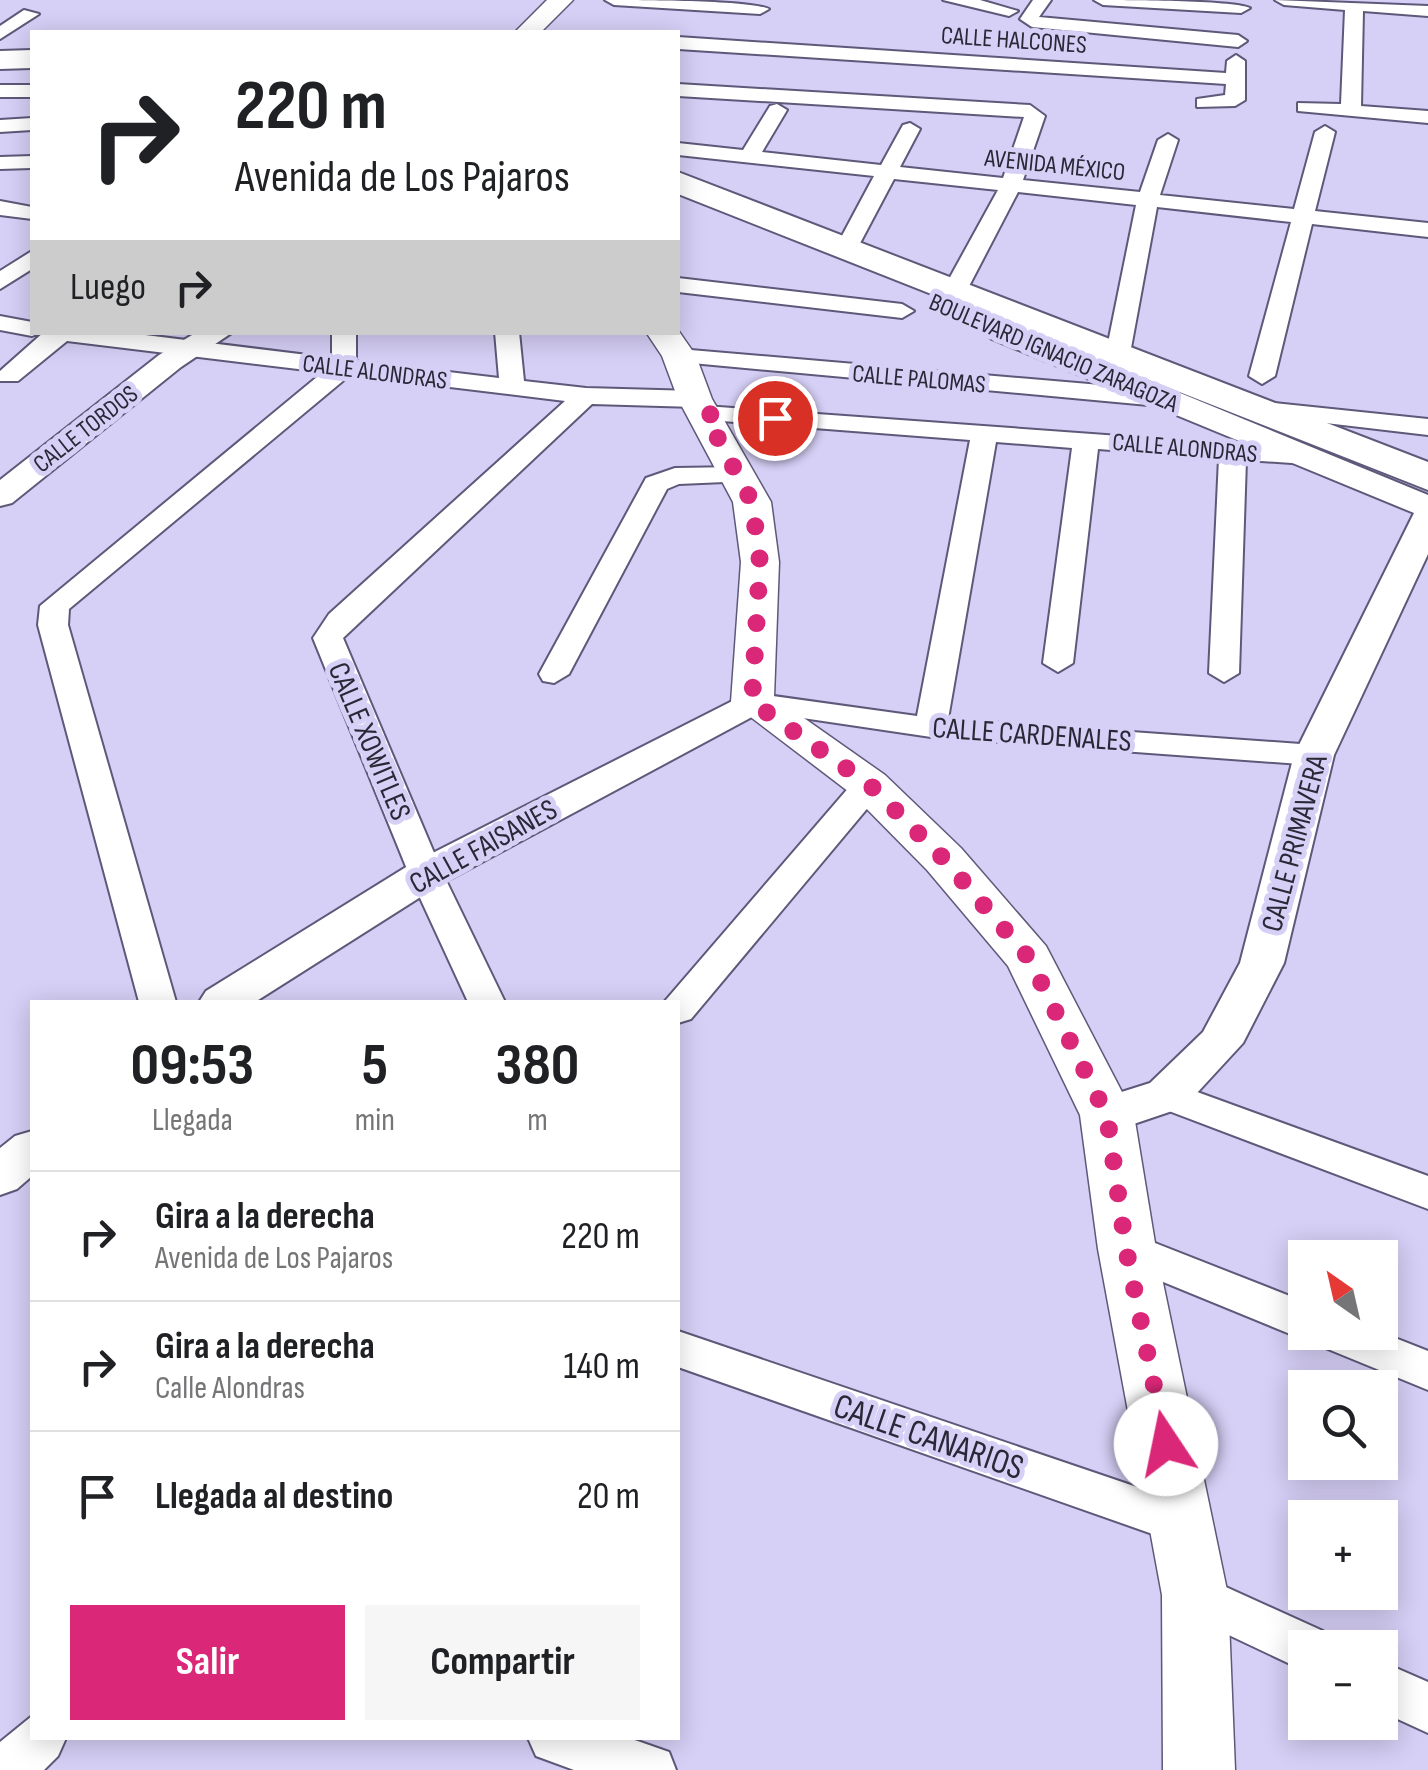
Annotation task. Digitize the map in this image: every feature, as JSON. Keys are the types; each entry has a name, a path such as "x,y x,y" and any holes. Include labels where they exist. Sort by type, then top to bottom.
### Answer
{"main road":[{"path":"529,30 561,0"},
{"path":"0,60 30,60"},
{"path":"0,68 30,69"},
{"name":"BOULEVARD IGNACIO ZARAGOZA","path":"680,183 847,247 970,303"},
{"name":"BOULEVARD IGNACIO ZARAGOZA","path":"680,203 970,303"},
{"path":"970,303 1428,493"},
{"path":"670,344 752,502 760,562 752,702 870,785 944,859 1029,958 1107,1116 1126,1249 1194,1595 1199,1770"},
{"path":"1068,344 1428,477"}],"street":[{"path":"614,0 760,8"},
{"path":"952,0 1009,11"},
{"path":"1042,0 1029,19 1032,22 1238,41"},
{"path":"1103,0 1241,4 1233,102 1204,103"},
{"path":"1284,0 1424,7"},
{"path":"1351,111 1354,5"},
{"path":"0,34 30,14"},
{"name":"CALLE HALCONES","path":"680,44 776,80 1234,78"},
{"path":"680,90 776,80 1030,111 1035,116 970,303"},
{"path":"748,158 776,80"},
{"path":"0,91 30,91"},
{"path":"1304,107 1428,117"},
{"path":"0,126 30,124"},
{"path":"847,247 910,130"},
{"path":"1262,376 1324,132"},
{"path":"1120,348 1147,202 1168,140"},
{"name":"AVENIDA MÉXICO","path":"680,149 1010,188 1428,230"},
{"path":"0,163 30,162"},
{"path":"0,208 30,212"},
{"path":"0,282 19,261"},
{"path":"680,285 902,312"},
{"name":"BOULEVARD IGNACIO ZARAGOZA","path":"970,303 1040,317 1274,411 1428,467"},
{"name":"BOULEVARD IGNACIO ZARAGOZA","path":"970,303 1002,333 1428,507"},
{"path":"0,323 30,328"},
{"path":"8,376 58,335"},
{"name":"CALLE ALONDRAS","path":"76,335 586,396 1306,456"},
{"name":"CALLE TORDOS","path":"0,496 182,348 212,335"},
{"path":"156,1000 53,624 55,606 344,367 344,335"},
{"path":"507,335 512,387"},
{"name":"CALLE PALOMAS","path":"670,344 1160,398"},
{"name":"CALLE XOWITLES","path":"485,1000 426,874 328,638 340,620 586,396"},
{"path":"1274,411 1428,428"},
{"path":"930,728 985,432"},
{"path":"1058,662 1086,439"},
{"path":"1224,672 1233,451"},
{"path":"554,674 656,484 675,476 738,476"},
{"name":"CALLE PRIMAVERA","path":"1107,1116 1167,1095 1220,1044 1262,963 1314,755 1417,556 1428,518"},
{"name":"CALLE FAISANES","path":"225,1000 426,874 752,702"},
{"name":"CALLE CARDENALES","path":"752,702 930,728 1314,755"},
{"path":"680,1008 870,785"},
{"path":"1167,1095 1428,1193"},
{"path":"0,1176 30,1151"},
{"path":"1126,1249 1288,1314"},
{"name":"CALLE CANARIOS","path":"680,1350 1181,1523"},
{"path":"1377,1350 1428,1371"},
{"path":"1194,1595 1288,1640"},
{"path":"1398,1693 1428,1708"},
{"path":"8,1770 38,1740"},
{"path":"560,1740 650,1770"}],"route":[{"path":"775,418 705,414 752,502 760,562 752,702 870,785 944,859 1029,958 1107,1116 1126,1249 1166,1444"}]}
